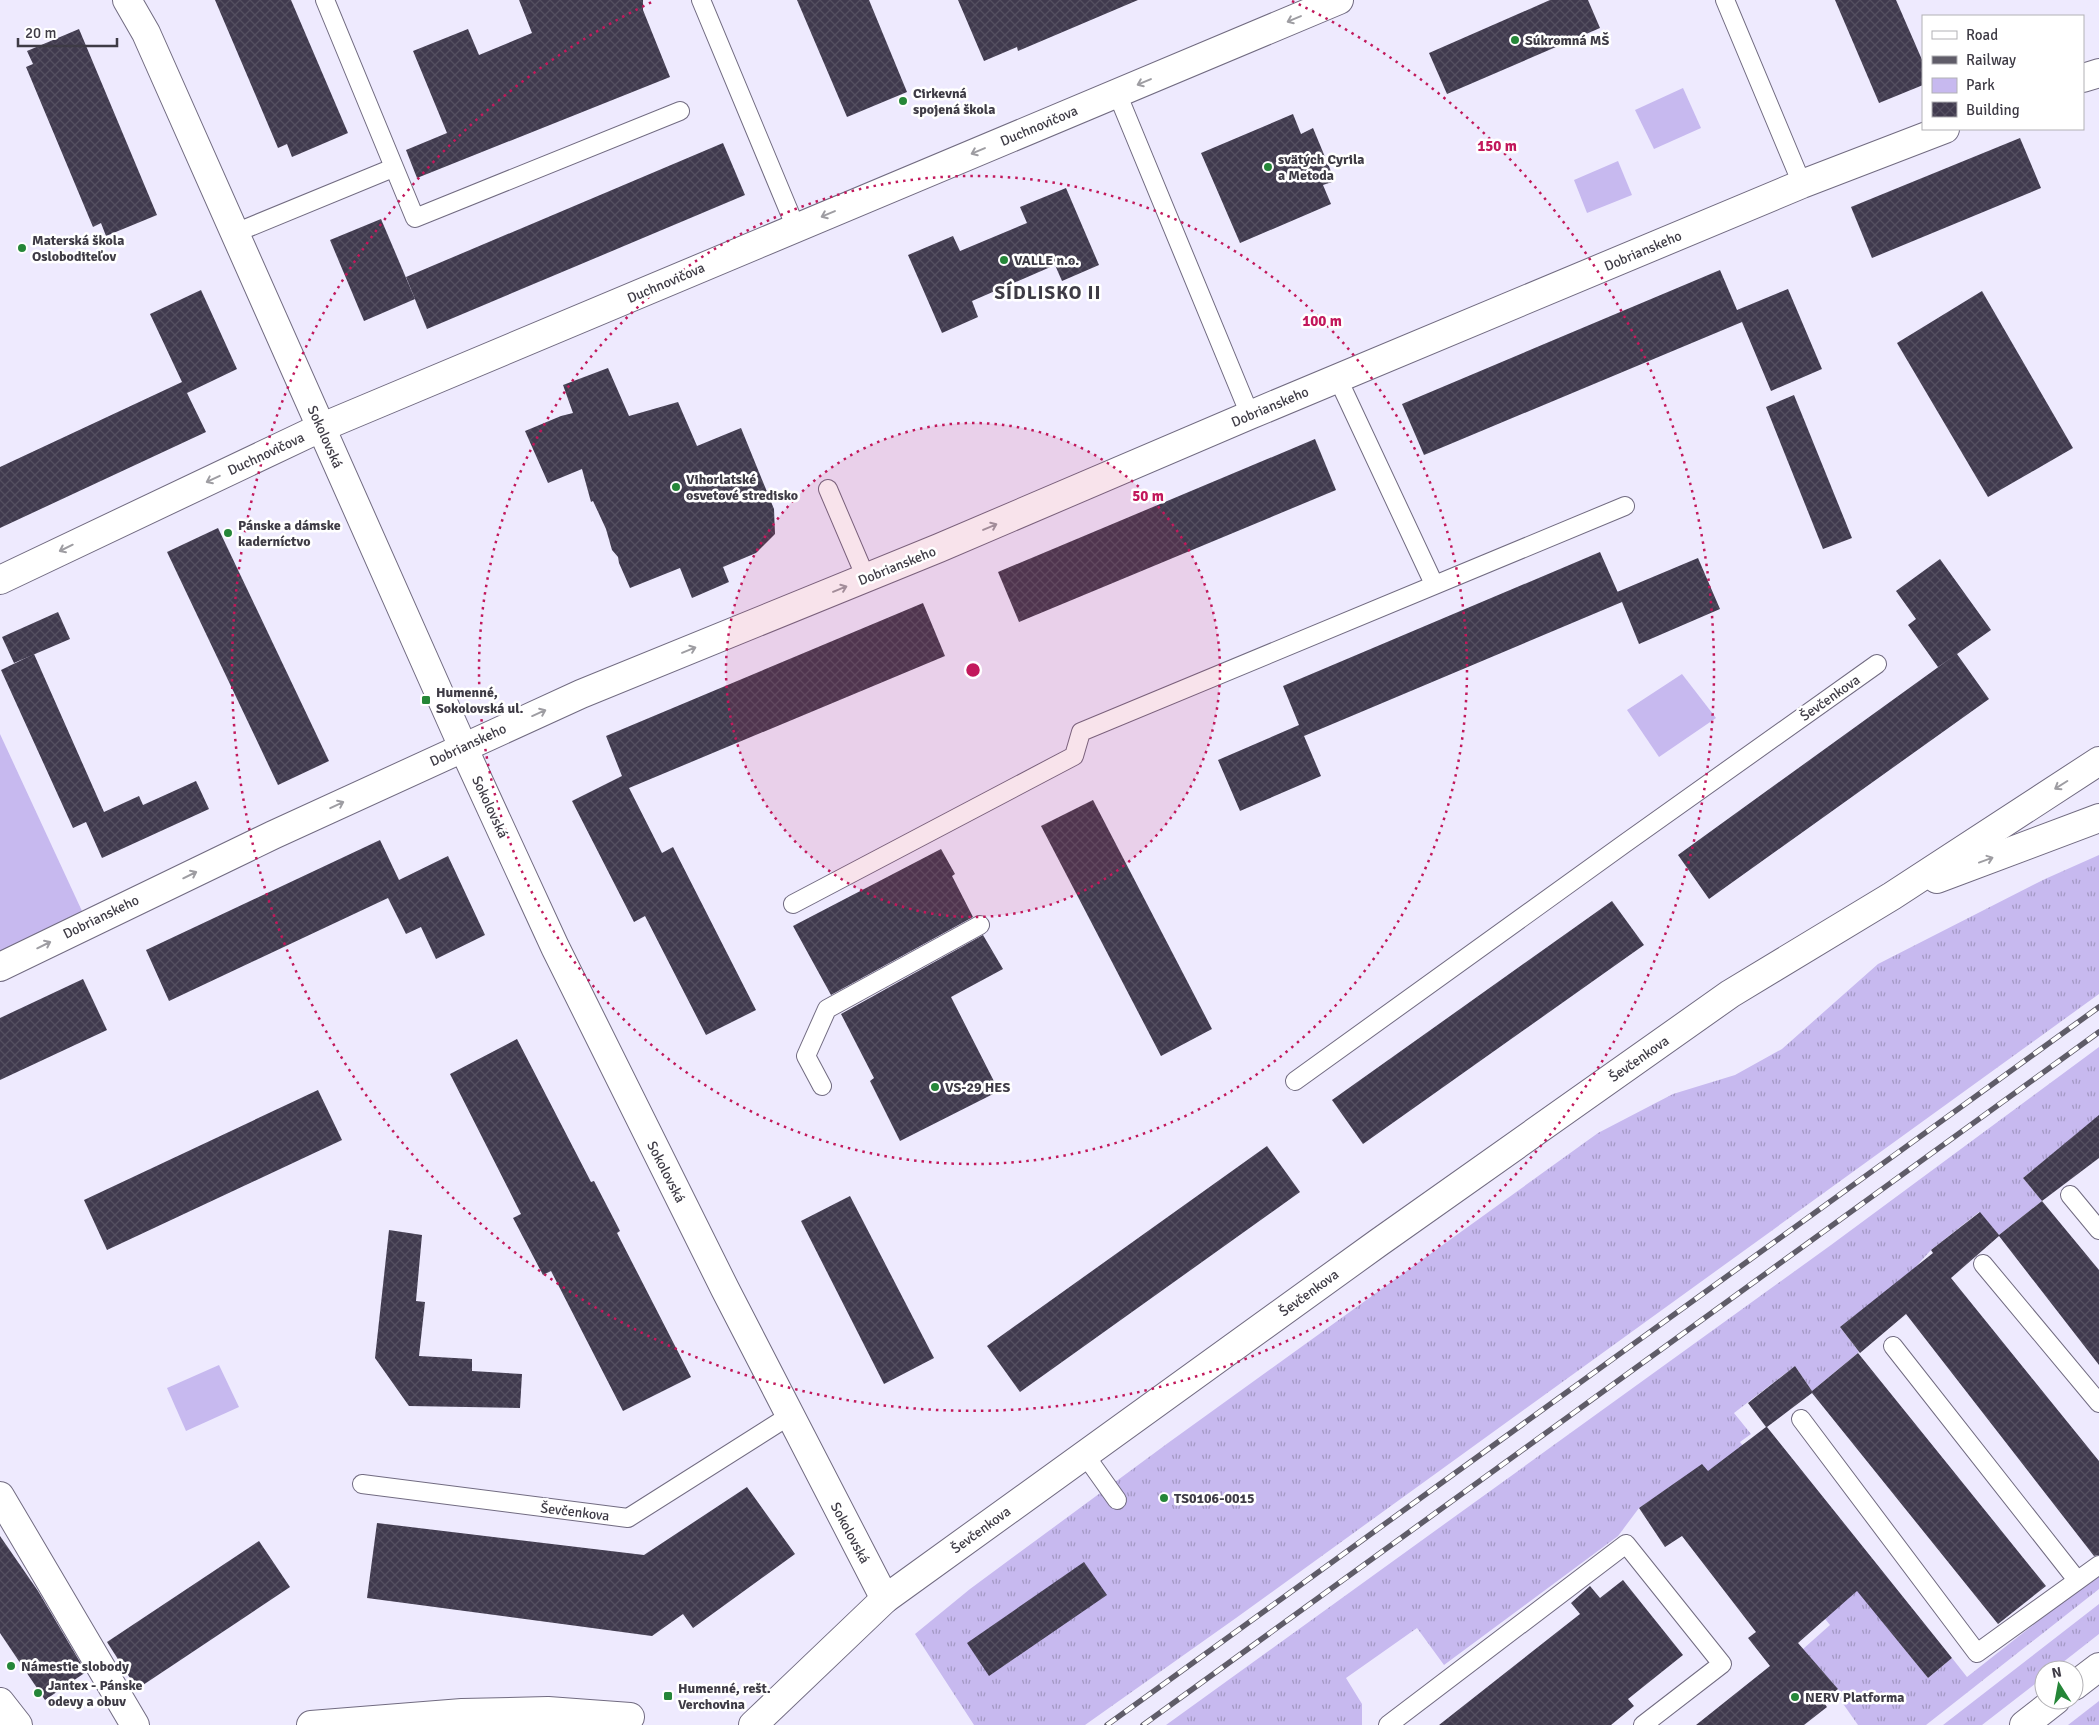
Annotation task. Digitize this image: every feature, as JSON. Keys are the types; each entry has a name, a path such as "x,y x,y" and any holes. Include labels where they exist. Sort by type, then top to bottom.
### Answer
{"street":[{"name":"Sokolovská","path":"127,0 146,33 320,428 555,947 664,1170 885,1599"},
{"name":"Duchnovičova","path":"0,580 320,428 1339,0"},
{"path":"2084,78 2099,73"},
{"name":"Dobrianskeho","path":"0,966 264,839 581,694 866,578 1802,184 1942,130"},
{"name":"Ševčenkova","path":"753,1725 885,1599 1378,1243 1730,994 1892,896 2099,762"},
{"name":"Ševčenkova","path":"1892,896 2099,818"},
{"path":"0,1496 135,1725"},
{"path":"2084,1678 2099,1667"},
{"path":"0,1702 18,1725"},
{"path":"2024,1725 2043,1710"},
{"path":"311,1725 471,1713 548,1711 630,1717"}],"lane":[{"path":"325,0 415,218 680,112"},
{"path":"701,0 796,228"},
{"path":"1725,0 1802,184"},
{"path":"1117,93 1250,415"},
{"path":"235,233 393,168"},
{"path":"1338,379 1434,584"},
{"path":"828,489 866,578"},
{"path":"793,904 1074,756 1081,732 1625,506"},
{"name":"Ševčenkova","path":"1295,1080 1877,664"},
{"path":"822,1086 806,1056 827,1009 980,925"},
{"path":"2070,1195 2099,1230"},
{"path":"1983,1264 2099,1403"},
{"path":"1894,1346 2077,1580"},
{"name":"Ševčenkova","path":"362,1484 628,1518 790,1416"},
{"path":"1802,1420 1977,1653 2099,1565"},
{"path":"1085,1455 1117,1500"},
{"path":"1388,1725 1626,1544 1722,1664 1642,1725"}],"green space":[{"path":"1683,88 1701,128 1654,149 1635,110"},
{"path":"1618,161 1632,195 1587,213 1574,180"},
{"path":"1682,674 1716,718 1659,757 1627,710"},
{"path":"0,734 88,924 0,966"},
{"path":"2099,855 2099,994 1236,1618 1085,1725 974,1725 915,1634 970,1589 1168,1443 1598,1133 1673,1094 1735,1075 1782,1049 1878,964 2045,879"},
{"path":"2099,1047 2099,1116 2023,1178 2042,1201 1999,1235 1979,1212 1931,1250 1911,1272 1840,1327 1859,1352 1812,1391 1795,1366 1734,1413 1751,1434 1740,1442 1928,1678 1952,1658 1967,1677 2099,1573 2099,1589 1926,1725 1858,1725 1839,1698 1843,1695 1803,1649 1830,1625 1702,1465 1639,1508 1618,1536 1444,1665 1417,1628 1346,1678 1362,1704 1362,1725 1166,1725 1831,1245"},
{"path":"219,1365 239,1407 186,1431 167,1388"},
{"path":"2099,1604 2099,1634 2066,1660 2034,1660 2034,1685 1982,1725 1943,1725"},
{"path":"2099,1701 2099,1725 2068,1725"}],"building":[{"path":"215,0 291,0 348,133 292,157 287,144 278,148"},
{"path":"519,0 643,0 643,10 670,77 417,178 406,150 447,133 413,51 468,29 479,55 532,33"},
{"name":"Cirkevná spojená škola","path":"797,0 869,0 907,92 847,117"},
{"name":"Cirkevná spojená škola","path":"958,0 1138,0 1018,51 1017,47 984,61"},
{"name":"Súkromná MŠ","path":"1550,0 1588,0 1600,28 1447,94 1429,53"},
{"path":"1835,0 1896,0 1922,60 1922,85 1879,103"},
{"path":"79,29 157,215 106,236 101,223 93,227 26,67 33,64 27,51"},
{"name":"svätých Cyrila a Metoda","path":"1293,114 1301,134 1313,128 1335,181 1323,185 1331,204 1240,243 1201,153"},
{"path":"2020,138 2041,188 1872,258 1851,207"},
{"path":"723,143 745,195 427,329 406,277"},
{"name":"VALLE n.o.","path":"1066,188 1099,265 1062,281 1055,265 972,301 978,317 942,333 908,255 953,236 960,251 1027,223 1020,207"},
{"path":"381,219 415,299 364,321 330,240"},
{"path":"1720,270 1737,310 1788,289 1822,369 1771,391 1742,322 1424,455 1402,404"},
{"path":"201,290 237,369 187,393 206,432 0,528 0,467 182,382 150,314"},
{"path":"1982,291 2073,448 1988,497 1897,343"},
{"name":"Vihorlatské osvetové stredisko","path":"608,368 629,416 678,402 697,446 741,428 774,509 775,534 756,553 723,567 729,582 692,598 680,568 630,588 618,557 612,550 606,529 593,501 591,502 582,469 548,483 525,431 573,413 563,385"},
{"path":"1794,395 1852,538 1823,549 1766,407"},
{"path":"1315,439 1336,490 1019,622 998,572"},
{"path":"218,528 329,761 278,785 167,552"},
{"path":"1600,552 1618,592 1698,558 1720,609 1639,644 1622,602 1304,736 1321,776 1240,811 1218,760 1299,725 1283,686"},
{"path":"1940,559 1991,630 1957,654 1989,699 1709,899 1678,855 1955,655 1938,667 1908,625 1916,619 1896,591"},
{"path":"923,603 945,656 629,788 662,853 673,847 756,1010 706,1035 645,916 634,922 572,801 622,776 606,736"},
{"path":"58,612 70,639 14,663 2,637"},
{"path":"34,654 104,812 139,796 143,805 196,781 209,809 102,858 86,822 73,828 1,670"},
{"path":"1093,800 1212,1029 1161,1056 1041,826"},
{"path":"380,840 399,880 448,856 485,935 436,959 421,927 406,934 388,898 169,1001 146,950"},
{"path":"941,849 955,874 952,876 973,917 831,995 793,926"},
{"path":"1612,901 1644,945 1363,1144 1332,1100"},
{"path":"983,935 1003,969 951,997 999,1091 900,1141 870,1081 874,1078 841,1014"},
{"path":"83,979 107,1030 0,1080 0,1018"},
{"path":"517,1039 591,1182 594,1181 620,1231 617,1233 691,1377 623,1411 551,1271 543,1275 513,1218 521,1214 450,1074"},
{"path":"318,1090 342,1140 107,1250 84,1200"},
{"path":"2099,1115 2099,1158 2042,1201 2023,1178"},
{"path":"1267,1146 1300,1192 1020,1392 987,1346"},
{"path":"850,1196 934,1358 884,1384 801,1221"},
{"path":"2042,1201 2099,1270 2099,1365 1999,1236 1951,1278 2099,1461 2099,1555 2094,1556 1906,1314 1860,1353 1840,1327 1933,1253 1931,1250 1980,1212 1999,1235"},
{"path":"389,1230 422,1235 416,1301 425,1302 419,1356 472,1359 472,1371 522,1374 520,1408 409,1406 375,1358"},
{"path":"1858,1353 2046,1586 1998,1624 1812,1393 1767,1427 1952,1658 1928,1678 1857,1591 1798,1643 1838,1689 1823,1701 1827,1707 1804,1725 1696,1725 1770,1666 1748,1638 1756,1632 1682,1536 1665,1547 1639,1508 1702,1464 1708,1471 1766,1427 1748,1403 1795,1366 1812,1391"},
{"path":"747,1487 795,1554 693,1628 683,1614 652,1636 367,1598 377,1523 644,1555"},
{"path":"0,1536 38,1591 86,1672 45,1700 0,1633"},
{"path":"259,1541 290,1587 137,1689 107,1642"},
{"path":"1084,1562 1107,1595 989,1676 967,1643"},
{"path":"1623,1580 1683,1655 1628,1699 1634,1706 1611,1725 1439,1725 1580,1614 1571,1603 1590,1586 1600,1598"}],"railway":[{"path":"1107,1725 2099,1007"},
{"path":"1143,1725 2099,1032"}],"place":[{"name":"Súkromná MŠ","path":"1515,40"},
{"name":"Cirkevná spojená škola","path":"903,101"},
{"name":"svätých Cyrila a Metoda","path":"1268,167"},
{"name":"Materská škola Osloboditeľov","path":"22,248"},
{"name":"VALLE n.o.","path":"1004,260"},
{"name":"Vihorlatské osvetové stredisko","path":"676,487"},
{"name":"Pánske a dámske kaderníctvo","path":"228,533"},
{"name":"Humenné, Sokolovská ul.","path":"426,700"},
{"name":"VS-29 HES","path":"935,1087"},
{"name":"TS0106-0015","path":"1164,1498"},
{"name":"Námestie slobody","path":"11,1666"},
{"name":"Jantex - Pánske odevy a obuv","path":"38,1693"},
{"name":"Humenné, rešt. Verchovina","path":"668,1696"},
{"name":"NERV Platforma","path":"1795,1697"}],"district":[{"name":"SÍDLISKO II","path":"1048,293"}]}
